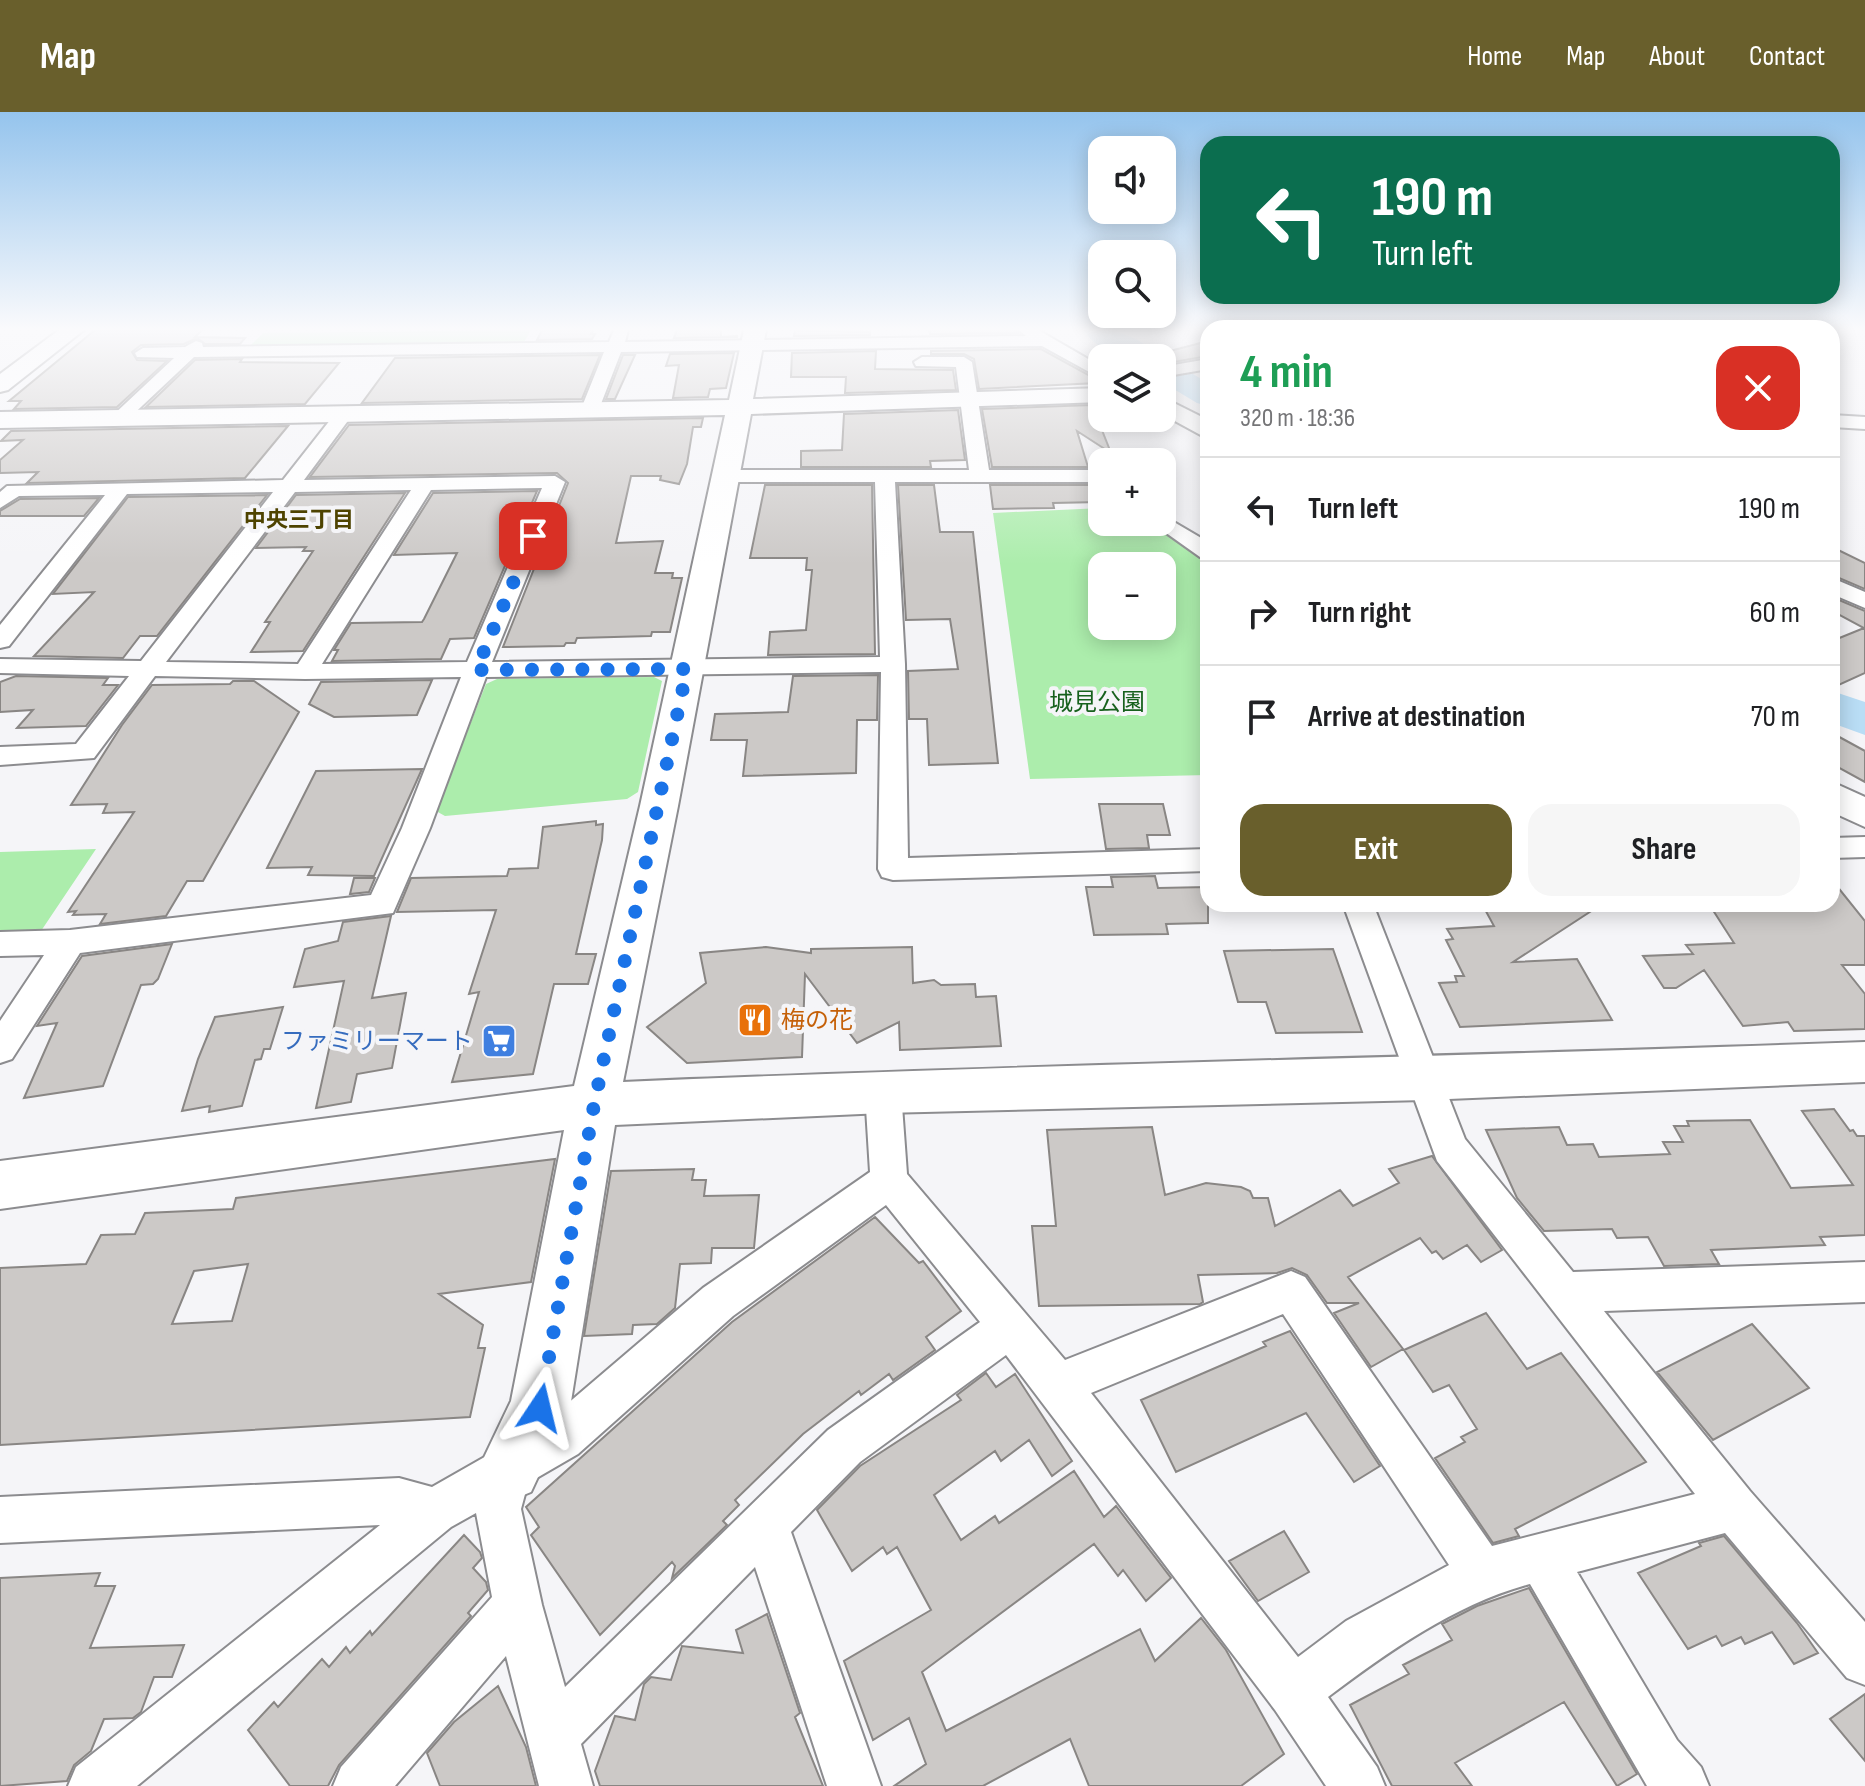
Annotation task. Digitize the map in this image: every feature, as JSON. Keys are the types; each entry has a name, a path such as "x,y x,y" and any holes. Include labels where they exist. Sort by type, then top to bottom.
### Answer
{"street":[{"path":"119,418 130,408"},
{"path":"0,420 656,408"},
{"path":"566,1786 518,1605 498,1509 509,1470 540,1408 594,1105 741,408"},
{"path":"968,408 980,476"},
{"path":"1176,412 1200,426"},
{"path":"0,756 84,752 344,414"},
{"path":"1840,421 1865,423"},
{"path":"885,475 893,664 893,869 1200,860"},
{"path":"725,476 1088,476"},
{"path":"0,502 14,490 555,482 382,905 70,942 0,944"},
{"path":"305,672 425,484"},
{"path":"0,641 122,487"},
{"path":"1176,530 1200,547"},
{"path":"1840,589 1865,601"},
{"path":"0,666 305,672 893,664"},
{"path":"1840,800 1865,814"},
{"path":"1840,848 1865,847"},
{"path":"1361,912 1450,1149 1734,1507 1865,1660"},
{"path":"0,1049 70,942"},
{"path":"0,1185 594,1105 883,1092 1425,1079 1865,1062"},
{"path":"883,1092 889,1180 1058,1385 1293,1692 1358,1786"},
{"path":"95,1786 435,1511 562,1438 718,1302 889,1180"},
{"path":"1566,1292 1865,1282"},
{"path":"1058,1385 1291,1291 1482,1573"},
{"path":"553,1735 844,1446 1010,1326"},
{"path":"0,1520 399,1501 435,1511"},
{"path":"1293,1692 1364,1639 1482,1573 1734,1507"},
{"path":"765,1525 854,1786"},
{"path":"1542,1558 1658,1759 1682,1786"},
{"path":"360,1786 518,1605"}],"green space":[{"name":"城見公園","path":"1088,509 1088,536 1171,536 1200,556 1200,775 1030,779 993,513"},
{"path":"654,677 662,681 638,792 627,799 445,816 436,811 486,684 497,679"},
{"path":"96,849 41,931 0,933 0,852"}],"building":[{"path":"1088,408 1088,432 1103,432 1109,448 1103,448 1077,431 1088,467 992,467 982,409"},
{"path":"958,410 965,460 930,461 931,467 801,467 801,451 842,450 844,414"},
{"path":"703,418 701,427 693,427 687,464 679,484 660,480 661,476 631,476 616,543 663,541 655,573 673,573 672,578 682,578 670,632 652,632 651,636 577,638 575,643 564,646 503,647 568,483 557,473 310,477 349,425"},
{"path":"288,426 245,478 27,483 38,472 0,473 0,460 23,440 1,441 11,431"},
{"path":"765,485 872,485 875,654 768,655 770,632 806,630 812,570 806,570 807,558 750,558"},
{"path":"898,485 934,485 940,532 973,532 998,763 929,765 927,719 909,719 908,671 958,669 950,619 906,620"},
{"path":"990,485 1088,485 1088,502 1053,503 1054,508 993,509"},
{"path":"537,491 474,638 450,639 441,659 332,661 338,650 334,650 351,623 422,622 424,619 457,553 394,555 433,493"},
{"path":"405,493 303,651 251,652 270,622 265,622 313,551 303,551 306,547 256,548 296,495"},
{"path":"267,495 157,636 140,636 123,658 34,656 94,592 53,594 128,497"},
{"path":"99,498 84,516 0,516 0,511 20,499"},
{"path":"1840,551 1865,563 1865,589 1840,578"},
{"path":"1840,600 1865,611 1865,673 1840,684 1840,638 1864,628 1840,615"},
{"path":"878,675 877,720 857,720 856,773 743,776 747,740 711,740 715,714 788,712 793,676"},
{"path":"16,676 108,678 103,685 118,685 86,726 17,728 33,710 0,712 0,682"},
{"path":"432,680 417,715 334,717 309,704 321,682"},
{"path":"233,681 254,681 299,712 203,881 187,881 166,916 100,924 106,914 73,915 76,911 68,912 134,812 103,813 107,804 71,805 122,725 152,685 230,684"},
{"path":"1840,737 1865,751 1865,782 1840,768"},
{"path":"422,769 374,876 308,875 312,867 267,868 316,771"},
{"path":"1099,804 1163,804 1170,835 1147,835 1149,848 1106,849"},
{"path":"596,821 596,825 603,824 602,840 576,954 596,954 588,984 554,984 533,1074 452,1082 479,992 469,994 496,910 397,912 411,878 507,876 509,869 538,868 543,827"},
{"path":"1155,876 1158,888 1200,887 1200,912 1208,912 1208,923 1166,924 1168,934 1094,935 1086,887 1113,887 1111,877"},
{"path":"354,878 375,878 369,892 350,894"},
{"path":"1840,890 1865,921 1865,965 1842,965 1865,994 1865,1029 1794,1031 1788,1022 1743,1026 1704,970 1676,988 1664,988 1643,956 1693,954 1686,945 1734,943 1714,912 1840,912"},
{"path":"1486,912 1590,912 1513,962 1577,959 1612,1020 1460,1027 1439,983 1457,982 1455,976 1464,976 1446,940 1453,939 1447,929 1494,926"},
{"path":"391,916 372,998 406,993 392,1068 357,1074 351,1102 316,1108 344,981 294,987 305,949 338,941 343,922"},
{"path":"172,944 158,979 153,984 141,985 103,1086 24,1098 57,1023 37,1026 82,956"},
{"path":"766,947 811,953 811,949 912,947 913,983 934,980 941,985 975,984 976,997 996,996 1001,1046 900,1050 899,1022 857,1043 805,974 802,1057 687,1063 647,1027 706,983 700,953"},
{"path":"1333,949 1362,1032 1276,1033 1266,1002 1238,1002 1224,951"},
{"path":"283,1007 270,1049 264,1049 261,1059 255,1060 242,1106 209,1112 210,1106 182,1111 215,1017"},
{"path":"1834,1109 1850,1131 1853,1130 1857,1136 1865,1136 1865,1235 1820,1237 1825,1245 1711,1250 1719,1264 1664,1266 1648,1237 1617,1238 1612,1229 1544,1231 1517,1198 1486,1130 1559,1127 1567,1145 1593,1144 1599,1157 1670,1154 1663,1142 1683,1142 1674,1126 1689,1126 1687,1121 1750,1120 1791,1188 1853,1185 1802,1111"},
{"path":"1152,1127 1165,1195 1206,1183 1241,1187 1250,1191 1253,1198 1268,1198 1275,1226 1340,1190 1353,1206 1399,1183 1389,1169 1432,1156 1502,1250 1481,1262 1467,1245 1443,1259 1436,1251 1432,1253 1420,1238 1348,1277 1403,1349 1371,1367 1334,1313 1359,1303 1327,1303 1307,1275 1292,1268 1277,1273 1198,1275 1203,1302 1200,1304 1039,1306 1032,1226 1056,1226 1047,1130"},
{"path":"555,1159 531,1282 439,1294 483,1325 478,1348 485,1348 470,1417 0,1445 0,1268 86,1264 101,1235 135,1234 145,1213 233,1209 236,1198","holes":["248,1264 232,1321 172,1324 194,1271"]},
{"path":"694,1169 692,1180 706,1180 704,1196 759,1195 754,1248 712,1248 711,1263 680,1264 675,1308 657,1324 633,1325 632,1334 584,1336 611,1171"},
{"path":"875,1217 919,1263 923,1261 961,1311 926,1337 935,1350 893,1380 889,1374 861,1395 859,1391 803,1434 735,1500 739,1505 723,1521 727,1525 672,1578 675,1566 672,1562 600,1635 531,1535 539,1527 526,1507 732,1322"},
{"path":"1486,1313 1527,1369 1561,1353 1646,1462 1515,1529 1519,1536 1493,1543 1435,1458 1465,1442 1461,1437 1477,1429 1449,1385 1433,1392 1404,1350"},
{"path":"1752,1324 1809,1388 1713,1440 1657,1372"},
{"path":"1290,1331 1380,1466 1354,1482 1306,1413 1176,1472 1141,1400 1266,1346 1263,1342"},
{"path":"986,1373 996,1387 1015,1374 1072,1461 1052,1476 1029,1440 1001,1461 995,1451 934,1495 961,1540 995,1516 999,1523 1074,1471 1104,1517 1116,1506 1171,1578 1146,1601 1123,1570 1118,1576 1094,1544 922,1672 946,1731 1140,1629 1155,1661 1201,1618 1226,1650 1284,1754 1241,1786 1089,1786 1070,1739 983,1786 894,1786 926,1764 909,1718 873,1740 844,1661 931,1610 897,1547 887,1554 883,1547 852,1571 817,1510 860,1466 961,1400 957,1395"},
{"path":"1284,1531 1309,1572 1258,1601 1229,1561"},
{"path":"464,1535 480,1552 482,1558 473,1568 486,1582 488,1590 468,1613 471,1616 339,1765 328,1786 290,1786 248,1730 274,1702 278,1707 322,1659 329,1667 346,1647 350,1653 370,1631 372,1635"},
{"path":"1724,1536 1797,1623 1818,1653 1794,1664 1772,1632 1745,1644 1741,1637 1722,1646 1716,1636 1688,1649 1638,1573 1701,1546 1699,1543"},
{"path":"100,1573 95,1586 115,1586 90,1648 184,1645 172,1677 154,1677 141,1712 133,1718 104,1719 91,1751 74,1765 67,1781 0,1786 0,1578"},
{"path":"1529,1588 1637,1774 1617,1786 1564,1702 1455,1763 1472,1786 1392,1786 1350,1705 1409,1674 1403,1665 1452,1640 1442,1624 1477,1606"},
{"path":"767,1614 800,1713 795,1717 823,1786 600,1786 595,1771 615,1716 635,1720 644,1684 651,1677 671,1680 682,1646 743,1653 736,1630"},
{"path":"498,1686 526,1747 536,1786 440,1786 427,1753 454,1722"},
{"path":"1865,1694 1865,1761 1830,1719"}],"waterway":[{"path":"1840,709 1865,720"}],"place":[{"name":"梅の花","path":"755,1020"},
{"name":"ファミリーマート","path":"499,1041"}],"district":[{"name":"中央三丁目","path":"299,520"}],"route":[{"path":"533,536 476,670 687,669 594,1105 540,1408"}]}
